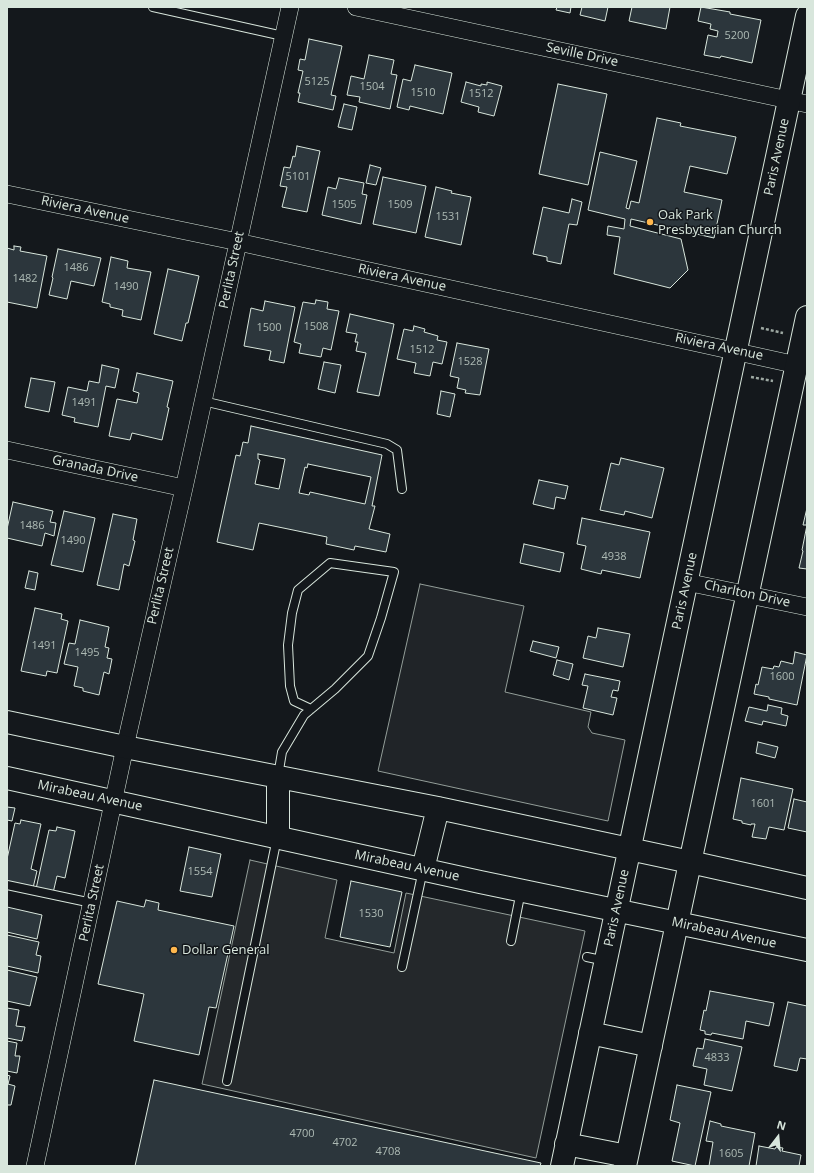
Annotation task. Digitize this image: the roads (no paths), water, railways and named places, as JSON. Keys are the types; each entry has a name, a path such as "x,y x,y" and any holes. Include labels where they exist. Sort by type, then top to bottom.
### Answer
{"street":[{"name":"Perlita Street","path":"35,1166 125,747 184,488 290,7"},
{"name":"Seville Drive","path":"356,7 798,102"},
{"name":"Paris Avenue","path":"562,1166 590,1034 596,959 617,910 736,351 798,102 807,16"},
{"name":"Riviera Avenue","path":"7,194 238,242 797,365"},
{"path":"566,1144 626,1161 807,317"},
{"name":"Granada Drive","path":"7,450 184,488"},
{"name":"Charlton Drive","path":"686,582 807,607"},
{"path":"7,722 125,747 438,808 807,888"},
{"path":"278,777 278,837"},
{"name":"Mirabeau Avenue","path":"7,778 423,869 807,950"},
{"path":"423,869 438,808"},
{"path":"590,1034 651,1046"}],"lane":[{"path":"153,7 283,36"},
{"path":"203,401 386,444 397,450 402,489"},
{"path":"278,777 282,752 304,715 335,689 368,656 394,572 330,562 298,590 292,613 288,645 290,686 294,701 311,709"},
{"path":"227,1081 278,837"},
{"path":"402,967 423,869"},
{"path":"7,885 92,903"},
{"path":"510,941 521,890"}],"place":[{"name":"Oak Park Presbyterian Church","path":"650,222"},
{"name":"Dollar General","path":"174,950"}]}
